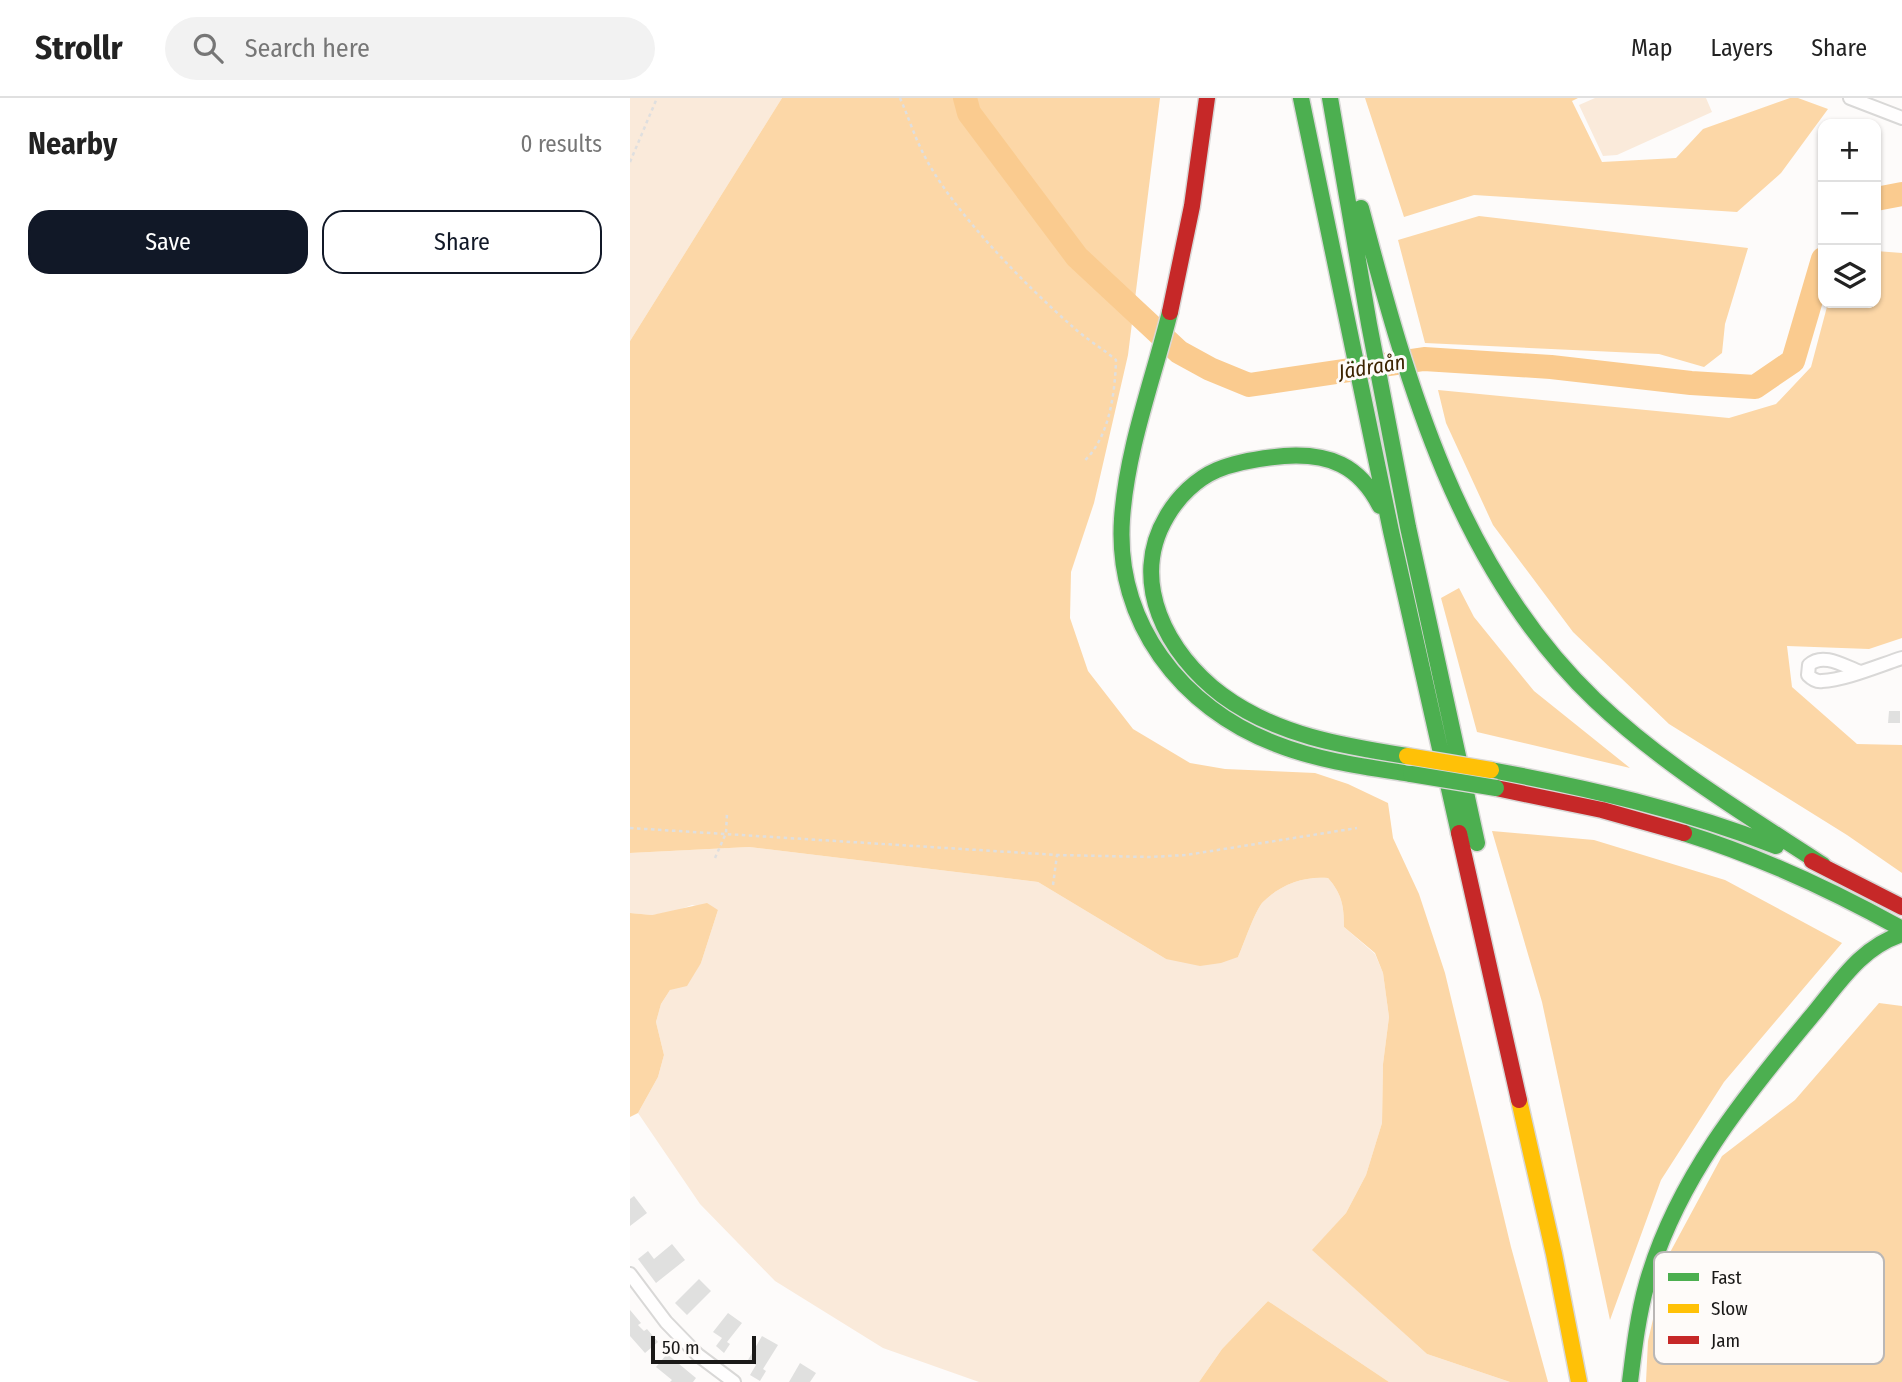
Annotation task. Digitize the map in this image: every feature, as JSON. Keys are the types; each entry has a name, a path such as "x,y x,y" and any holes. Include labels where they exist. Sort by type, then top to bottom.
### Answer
{"highway":[{"path":"1208,98 1199,170 1170,312 1126,485 1122,516 1124,579 1132,602 1159,655 1180,682 1212,710 1241,729 1275,744 1309,755 1611,811 1679,831 1751,855 1867,908 1902,932"},
{"path":"1301,98 1391,531 1554,1254 1579,1382"},
{"path":"1331,98 1386,417 1438,674 1568,1252 1594,1382"},
{"path":"1331,98 1392,327 1421,415 1450,490 1489,568 1557,661 1593,698 1678,768 1823,865"},
{"path":"1391,531 1377,498 1361,476 1348,466 1316,456 1265,458 1217,471 1195,483 1165,516 1157,533 1150,578 1159,620 1172,645 1221,695 1282,728 1315,739 1613,795 1683,814 1746,833 1823,865 1902,907"},
{"path":"1658,1252 1692,1175 1737,1109 1854,965 1880,942 1902,932"},
{"path":"1630,1382 1636,1332 1654,1263"}],"street":[{"path":"1850,98 1902,118"},
{"path":"1860,672 1902,658"},
{"path":"630,1274 666,1322 698,1355 734,1382"}],"path":[{"path":"630,162 657,98"},
{"path":"901,98 923,154 962,211 1076,330 1116,360 1115,383 1104,428 1094,452 1083,462"},
{"path":"715,858 726,833 727,813"},
{"path":"630,828 1056,855 1150,857 1186,855 1357,828"},
{"path":"1054,885 1056,855"}],"shaded area":[{"path":"630,98 782,98 630,341"},
{"path":"782,98 1160,98 1128,355 1094,503 1071,572 1070,618 1088,671 1133,729 1190,763 1225,769 1315,773 1348,784 1388,803 1393,838 1419,894 1445,973 1511,1247 1548,1382 1510,1382 1427,1354 1312,1250 1346,1213 1366,1175 1382,1123 1383,1064 1389,1017 1383,973 1375,953 1344,927 1341,901 1328,878 1310,878 1277,890 1260,906 1238,957 1200,966 1166,959 1038,882 749,847 630,853 630,341"},
{"path":"1365,98 1578,98 1572,101 1602,162 1676,158 1703,129 1790,98 1798,98 1828,109 1818,119 1781,173 1737,212 1474,195 1404,217"},
{"path":"1595,98 1706,98 1712,112 1617,155 1603,156 1579,105"},
{"path":"1479,216 1748,248 1725,324 1722,353 1704,367 1659,354 1425,343 1398,240"},
{"path":"1881,251 1902,253 1902,638 1869,649 1787,646 1792,687 1857,744 1902,745 1902,873 1847,835 1669,724 1573,632 1493,525 1446,423 1438,390 1729,418 1776,404 1811,367 1827,308 1881,308"},
{"path":"1459,588 1474,617 1534,691 1630,768 1477,732 1441,598"},
{"path":"1492,831 1594,840 1725,880 1842,943 1724,1082 1661,1180 1610,1320 1542,1002"},
{"path":"749,847 1038,882 1166,959 1238,957 1263,902 1277,890 1293,883 1310,878 1328,878 1341,901 1344,927 1375,954 1383,973 1389,1017 1383,1064 1382,1123 1366,1175 1346,1213 1313,1250 1427,1354 1510,1382 1389,1382 1268,1301 1222,1349 1199,1382 979,1382 883,1348 775,1281 700,1204 638,1113 658,1077 664,1055 656,1022 661,1004 670,990 701,963 718,910 692,905 652,915 630,913 630,853"},
{"path":"707,903 718,910 701,963 687,986 670,990 661,1004 656,1022 664,1055 658,1077 638,1113 630,1117 630,913 652,915"},
{"path":"1879,1003 1902,1006 1902,1382 1646,1382 1648,1341 1654,1315 1654,1364 1884,1364 1884,1252 1670,1252 1722,1156 1795,1100"},
{"path":"1268,1301 1389,1382 1199,1382 1222,1349"}],"building":[{"path":"1889,711 1900,711 1900,723 1888,723"},
{"path":"634,1196 647,1213 630,1226 630,1199"},
{"path":"672,1244 685,1260 656,1283 638,1259 648,1251 654,1259"},
{"path":"699,1279 711,1291 687,1315 675,1303"},
{"path":"630,1310 641,1323 638,1325 644,1331 647,1329 658,1342 645,1353 630,1336"},
{"path":"728,1313 742,1323 727,1342 730,1344 724,1353 716,1346 722,1338 713,1332"},
{"path":"762,1336 778,1345 763,1369 766,1371 760,1381 750,1375 756,1365 748,1360"},
{"path":"667,1354 696,1378 693,1382 670,1382 672,1380 656,1367"},
{"path":"800,1363 816,1373 810,1382 789,1382"}],"waterway":[{"name":"Jädraån","path":"965,98 969,113 1077,257 1179,352 1210,369 1249,385 1424,359 1551,367 1691,383 1755,387 1793,361 1818,276"},
{"name":"Jädraån","path":"1881,198 1902,194"}],"traffic: fast":[{"path":"1301,98 1391,531 1459,833"},
{"path":"1330,98 1408,527 1477,843"},
{"path":"1361,208 1398,342 1444,472 1473,534 1507,593 1548,649 1621,724 1705,788 1823,865"},
{"path":"1170,312 1135,440 1122,519 1123,557 1130,593 1143,626 1161,657 1184,684 1211,708 1242,728 1276,744 1309,755 1411,774"},
{"path":"1380,506 1362,480 1341,464 1329,460 1284,456 1250,460 1225,467 1195,484 1182,495 1167,516 1156,541 1151,566 1153,590 1159,614 1185,659 1202,678 1243,709 1311,737 1407,756"},
{"path":"1491,770 1635,801 1706,821 1776,846"},
{"path":"1411,774 1496,788"},
{"path":"1684,833 1796,875 1902,929"},
{"path":"1658,1252 1675,1210 1694,1175 1714,1142 1760,1079 1850,969 1873,948 1902,934"},
{"path":"1630,1382 1639,1320 1654,1263"}],"traffic: slow":[{"path":"1407,756 1491,770"},
{"path":"1519,1100 1554,1254 1579,1382"}],"traffic: jam":[{"path":"1170,312 1192,206 1207,98"},
{"path":"1496,788 1602,810 1684,833"},
{"path":"1459,833 1519,1100"},
{"path":"1812,861 1902,907"}]}
